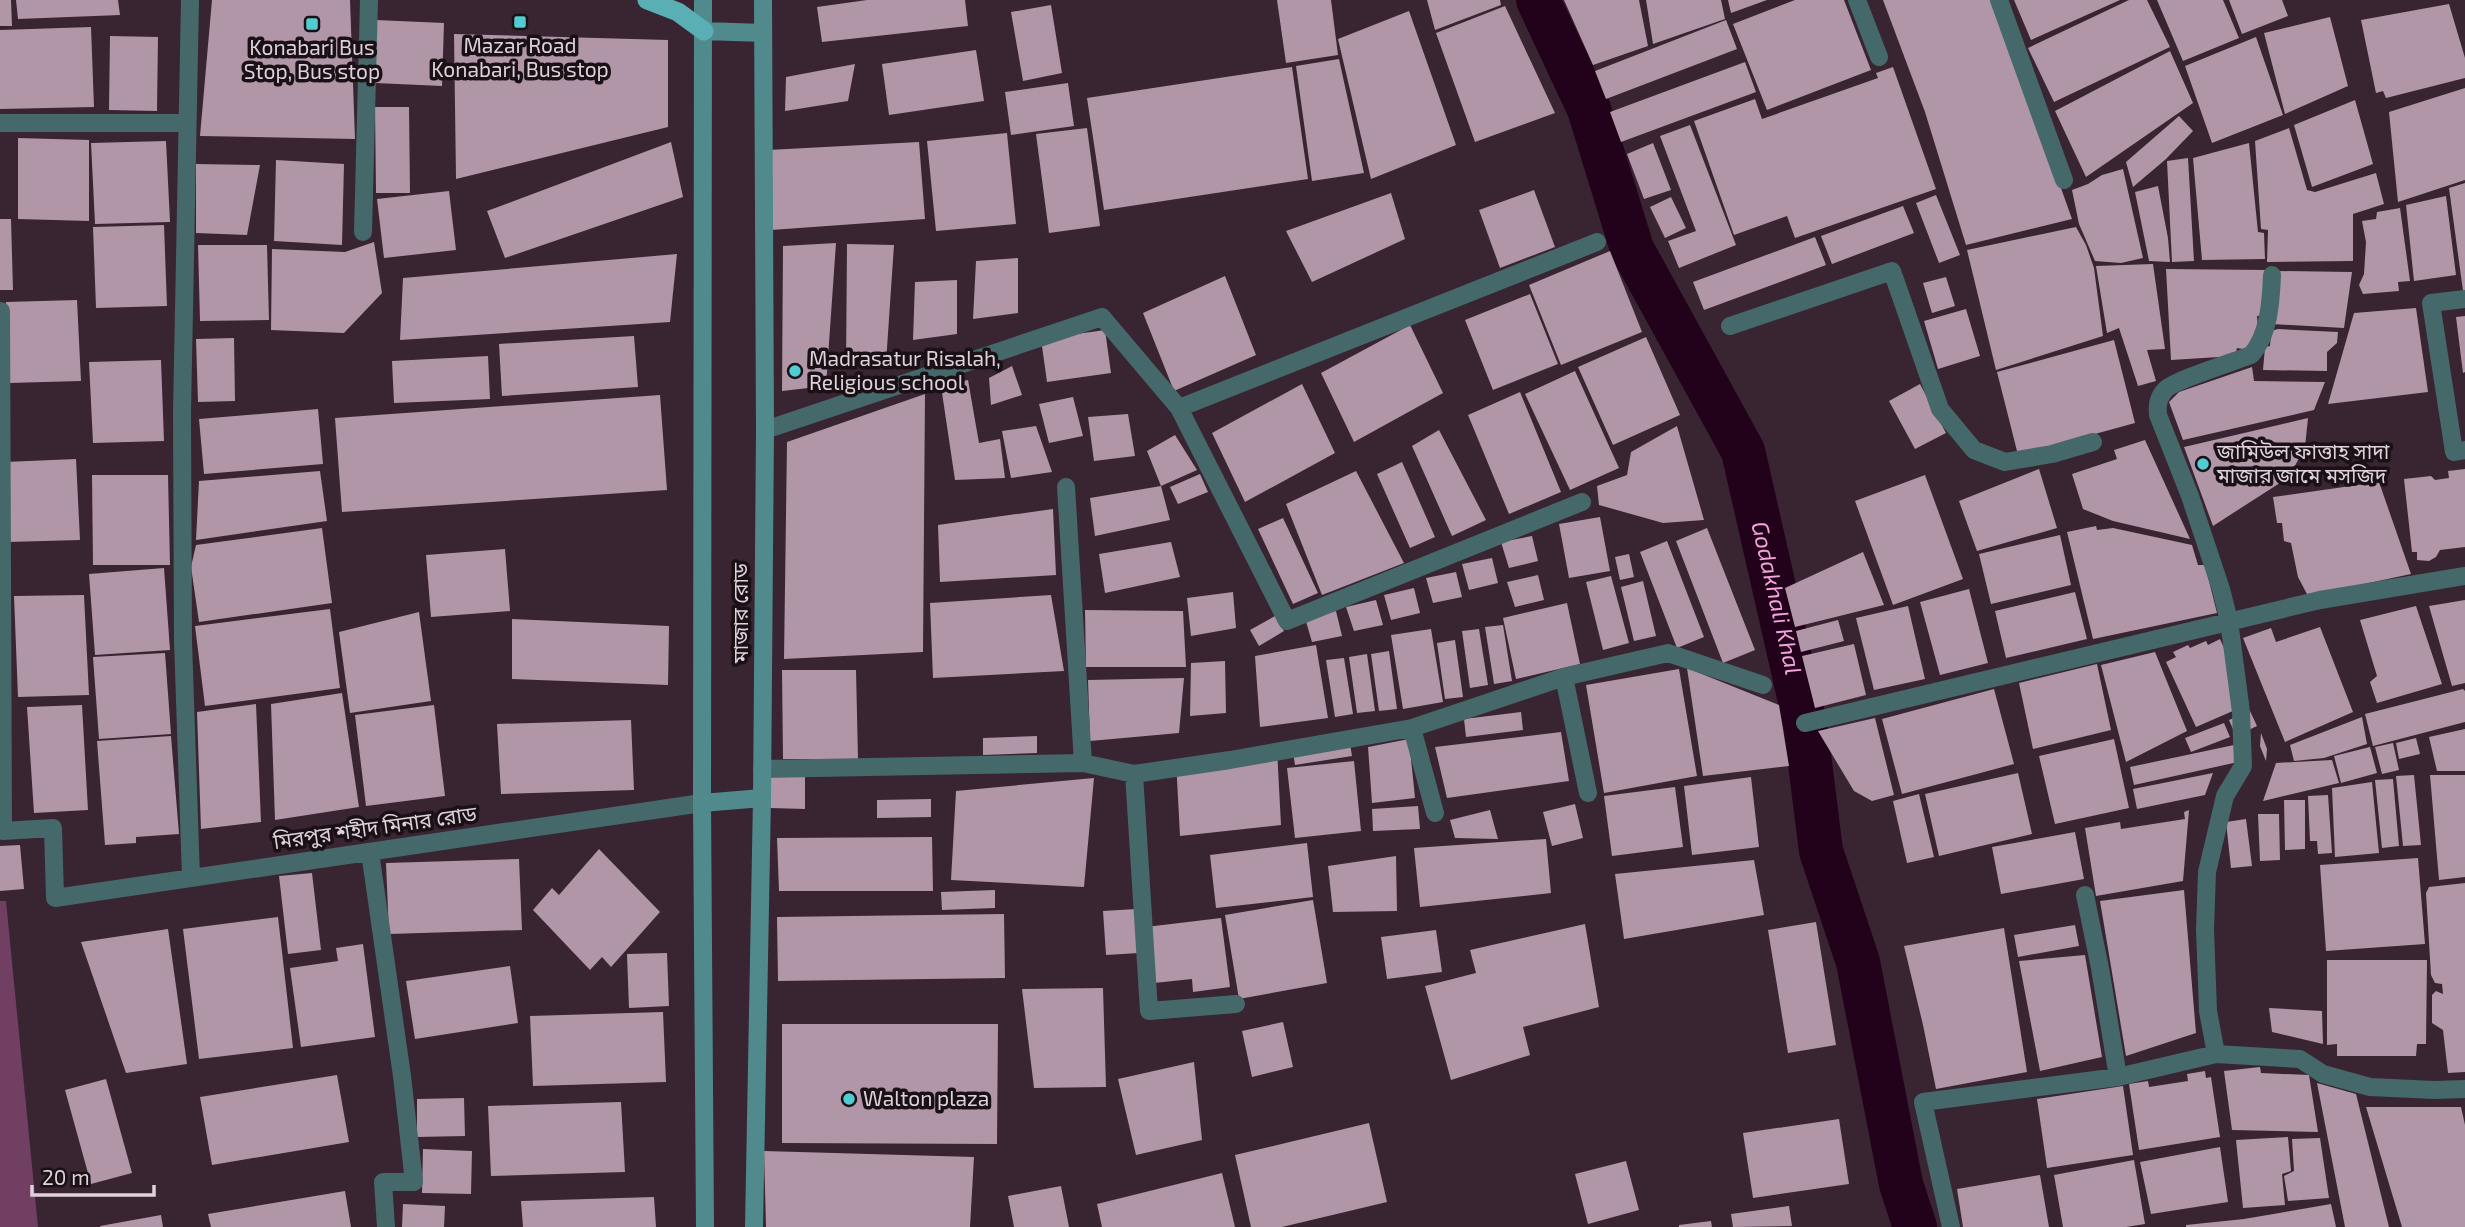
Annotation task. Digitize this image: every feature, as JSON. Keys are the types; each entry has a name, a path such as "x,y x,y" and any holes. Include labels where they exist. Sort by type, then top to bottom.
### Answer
{"highway":[{"path":"647,0 678,12 704,32"}],"main road":[{"name":"মাজার রোড","path":"703,0 702,803 705,1227"},
{"name":"মাজার রোড","path":"754,1227 765,430 763,0"},
{"path":"704,32 763,33"},
{"path":"702,803 762,798"}],"street":[{"path":"190,0 182,413 183,641 191,878"},
{"path":"363,232 369,0"},
{"path":"1857,0 1879,57"},
{"path":"1999,0 2064,180"},
{"path":"0,123 187,123"},
{"path":"1179,408 1597,242"},
{"path":"1730,326 1892,271 1940,409 1974,450 2005,461 2052,454 2093,442"},
{"path":"2216,1054 2208,1011 2205,929 2207,872 2225,796 2243,766 2241,712 2229,621 2221,589 2190,496 2158,415 2157,402 2166,388 2177,382 2252,355 2259,346 2269,306 2272,275"},
{"path":"2465,299 2431,303 2454,452 2465,450"},
{"name":"মিরপুর শহীদ মিনার রোড","path":"1,311 3,831 53,828 55,898 702,803"},
{"path":"765,430 1102,317 1179,408 1287,621 1582,502"},
{"path":"1066,487 1083,763"},
{"path":"1805,723 2320,600 2465,576"},
{"path":"762,769 1083,763 1135,774 1230,761 1412,728 1564,677 1668,653 1763,685"},
{"path":"1564,677 1588,793"},
{"path":"1412,728 1435,813"},
{"path":"1135,774 1149,1011 1236,1004"},
{"path":"370,852 402,1076 414,1182 383,1182 386,1227"},
{"path":"2085,895 2118,1077"},
{"path":"1951,1227 1923,1102 2118,1077 2216,1054 2300,1059 2323,1074 2370,1087 2434,1090 2465,1088"}],"shaded area":[{"path":"0,901 6,901 38,1227 0,1227"}],"building":[{"path":"0,0 11,0 12,26 0,26"},
{"path":"16,0 118,0 120,15 18,19"},
{"path":"212,0 350,0 355,139 200,136"},
{"path":"867,0 965,0 968,26 822,42 817,7"},
{"path":"1277,0 1331,0 1338,55 1286,63"},
{"path":"1427,0 1500,0 1501,5 1435,30"},
{"path":"1564,0 1639,0 1648,46 1593,65"},
{"path":"1646,0 1721,0 1725,19 1653,44"},
{"path":"1728,0 1767,0 1731,13"},
{"path":"1795,0 1844,0 1871,70 1767,110 1733,24"},
{"path":"1883,0 1994,0 2072,219 1966,245 1925,112"},
{"path":"2014,0 2120,0 2031,40"},
{"path":"2129,0 2147,0 2170,47 2054,102 2028,48"},
{"path":"2157,0 2223,0 2239,38 2183,61"},
{"path":"2229,0 2282,0 2288,16 2242,34"},
{"path":"2449,4 2465,58 2465,78 2386,98 2383,91 2376,93 2361,20"},
{"path":"1051,5 1062,73 1023,81 1011,12"},
{"path":"1505,6 1555,113 1475,142 1436,33"},
{"path":"1409,11 1456,145 1371,179 1338,39"},
{"path":"2330,17 2348,86 2285,114 2264,33"},
{"path":"376,20 444,23 442,86 375,83"},
{"path":"1726,20 1737,49 1606,99 1595,71"},
{"path":"91,27 94,107 0,109 0,30"},
{"path":"454,34 668,40 668,127 456,179"},
{"path":"110,36 158,37 157,111 109,110"},
{"path":"2256,37 2283,115 2212,143 2185,66"},
{"path":"976,50 984,101 889,115 882,64"},
{"path":"2170,51 2193,103 2086,177 2055,111"},
{"path":"1339,59 1364,173 1312,181 1296,66"},
{"path":"1745,62 1756,92 1621,142 1610,112"},
{"path":"855,64 848,101 785,111 786,77"},
{"path":"1292,67 1308,179 1104,210 1087,98"},
{"path":"1893,67 1936,189 1795,238 1787,216 1734,235 1694,121 1755,99 1762,119 1878,78 1876,73"},
{"path":"1068,83 1074,126 1011,135 1005,92"},
{"path":"2465,88 2465,180 2398,202 2389,112"},
{"path":"2355,100 2373,164 2312,187 2294,125"},
{"path":"375,107 409,107 410,193 376,193"},
{"path":"2179,116 2193,131 2133,187 2126,162"},
{"path":"1690,125 1736,245 1679,268 1668,241 1696,231 1660,136"},
{"path":"1087,128 1100,226 1049,233 1036,134"},
{"path":"2289,128 2307,190 2315,192 2376,173 2384,204 2353,214 2353,261 2267,262 2268,230 2261,229 2255,141"},
{"path":"1007,133 1016,224 936,231 927,141"},
{"path":"18,138 89,140 89,221 18,219"},
{"path":"166,141 170,222 95,224 91,143"},
{"path":"671,142 683,197 505,258 487,211"},
{"path":"919,142 925,219 771,230 768,150"},
{"path":"1653,143 1671,190 1644,199 1627,154"},
{"path":"2249,143 2258,232 2264,233 2265,259 2202,260 2193,158"},
{"path":"2188,158 2194,261 2172,262 2167,161"},
{"path":"276,160 344,164 342,245 274,241"},
{"path":"196,164 260,165 247,235 196,233"},
{"path":"2123,169 2143,258 2121,263 2095,261 2079,224 2072,190 2102,175"},
{"path":"2465,183 2465,291 2463,291 2449,188"},
{"path":"2158,186 2170,262 2149,261 2135,192"},
{"path":"1534,190 1555,247 1500,268 1479,210"},
{"path":"449,191 456,250 384,258 377,199"},
{"path":"1391,193 1405,239 1312,282 1286,231"},
{"path":"1936,195 1960,255 1939,263 1916,203"},
{"path":"2446,196 2456,275 2414,281 2406,205"},
{"path":"1671,197 1686,228 1665,238 1650,207"},
{"path":"1903,206 1914,233 1832,264 1821,236"},
{"path":"2400,208 2410,281 2398,282 2399,291 2363,294 2359,285 2364,274 2366,242 2362,221 2376,219 2377,212"},
{"path":"0,219 11,219 13,290 0,290"},
{"path":"164,225 167,306 96,308 93,227"},
{"path":"2076,227 2094,268 2103,336 1996,370 1967,250"},
{"path":"1815,237 1826,265 1704,310 1693,282"},
{"path":"374,242 382,293 344,333 271,330 272,249 345,252"},
{"path":"836,243 826,386 782,391 783,246"},
{"path":"847,244 894,245 886,363 846,369"},
{"path":"198,245 267,245 269,320 200,321"},
{"path":"1610,251 1642,332 1561,365 1529,285"},
{"path":"677,254 670,322 400,340 403,278"},
{"path":"1018,258 1018,313 973,319 976,261"},
{"path":"2153,264 2165,349 2147,350 2156,381 2138,386 2119,328 2107,333 2096,266"},
{"path":"2166,269 2266,270 2266,315 2257,316 2258,329 2254,343 2243,349 2237,348 2235,356 2171,360"},
{"path":"2278,271 2352,272 2344,328 2272,324"},
{"path":"1225,276 1256,355 1174,391 1143,313"},
{"path":"1946,277 1955,306 1932,313 1923,283"},
{"path":"957,280 957,334 913,340 915,282"},
{"path":"1530,294 1558,364 1493,390 1465,320"},
{"path":"77,300 81,381 9,383 6,302"},
{"path":"2416,308 2428,392 2328,404 2354,313"},
{"path":"1966,309 1980,356 1938,369 1924,321"},
{"path":"2465,316 2465,372 2463,373 2456,317"},
{"path":"1410,325 1443,393 1354,442 1321,373"},
{"path":"2278,329 2338,332 2337,343 2327,352 2327,371 2263,370 2265,347 2270,346 2271,331"},
{"path":"1105,330 1111,373 1047,382 1041,339"},
{"path":"634,336 638,387 502,396 499,344"},
{"path":"1646,337 1680,415 1613,445 1578,367"},
{"path":"234,338 235,401 198,402 196,339"},
{"path":"2114,340 2135,423 2018,455 1997,372"},
{"path":"488,356 490,399 394,403 392,361"},
{"path":"161,360 164,441 93,443 89,362"},
{"path":"1012,366 1022,395 991,405 989,378"},
{"path":"2252,367 2254,381 2325,382 2314,410 2183,440 2169,402 2179,392"},
{"path":"1575,371 1619,468 1570,490 1525,394"},
{"path":"968,380 979,443 1000,439 1005,478 955,480 941,386"},
{"path":"1302,384 1335,453 1245,502 1212,433"},
{"path":"1920,384 1946,433 1915,449 1889,401"},
{"path":"1520,392 1561,492 1509,514 1468,415"},
{"path":"925,394 923,652 784,659 787,442"},
{"path":"660,395 667,490 342,512 335,418"},
{"path":"1073,397 1083,436 1049,443 1039,404"},
{"path":"318,409 323,464 204,474 199,419"},
{"path":"1128,414 1135,456 1094,461 1088,417"},
{"path":"2308,418 2305,447 2289,477 2213,526 2184,447"},
{"path":"1036,426 1052,472 1011,478 1002,431"},
{"path":"1677,426 1704,520 1663,523 1599,505 1597,486 1627,475 1631,452"},
{"path":"1439,430 1486,520 1452,536 1412,446"},
{"path":"1175,435 1197,470 1161,486 1147,451"},
{"path":"2145,440 2190,539 2113,521 2083,509 2072,474 2117,459 2114,450"},
{"path":"76,459 80,540 8,542 5,462"},
{"path":"1402,462 1435,537 1410,548 1377,474"},
{"path":"2039,469 2057,528 1977,551 1959,501"},
{"path":"2465,469 2465,547 2440,550 2436,557 2429,561 2417,560 2417,552 2412,552 2404,479 2431,476 2435,480 2449,478 2448,471"},
{"path":"320,471 327,521 196,540 199,481"},
{"path":"1356,471 1404,563 1322,595 1286,504"},
{"path":"1200,474 1208,492 1178,504 1170,487"},
{"path":"92,475 168,475 170,565 93,565"},
{"path":"1925,475 1963,579 1893,605 1855,501"},
{"path":"2379,482 2411,574 2308,596 2298,577 2291,543 2284,541 2282,523 2277,523 2273,497"},
{"path":"1161,486 1170,520 1095,536 1090,498"},
{"path":"1053,509 1056,575 940,582 938,525"},
{"path":"1600,517 1610,571 1569,578 1559,524"},
{"path":"1283,518 1318,593 1293,604 1258,529"},
{"path":"2096,526 2097,530 2113,528 2192,545 2198,565 2205,565 2217,613 2093,639 2067,532"},
{"path":"322,528 332,603 199,622 191,567 196,545"},
{"path":"1707,528 1755,650 1723,663 1676,541"},
{"path":"2060,535 2071,585 1991,604 1979,554"},
{"path":"1532,536 1538,561 1509,568 1501,542"},
{"path":"1667,541 1704,637 1677,648 1640,552"},
{"path":"1171,542 1180,577 1105,593 1099,554"},
{"path":"505,549 510,611 431,617 426,555"},
{"path":"1863,552 1884,605 1795,627 1785,588"},
{"path":"1629,554 1634,577 1620,580 1615,557"},
{"path":"1492,558 1498,583 1469,590 1462,564"},
{"path":"164,568 170,650 95,655 89,574"},
{"path":"1456,572 1462,597 1433,603 1426,578"},
{"path":"1538,575 1544,600 1515,607 1507,582"},
{"path":"1611,576 1629,643 1603,650 1586,582"},
{"path":"1643,581 1656,636 1634,641 1621,587"},
{"path":"1414,588 1420,613 1391,620 1384,595"},
{"path":"1969,589 1988,663 1940,675 1920,602"},
{"path":"1233,592 1236,628 1191,636 1187,598"},
{"path":"2075,592 2087,639 2006,658 1995,611"},
{"path":"84,595 89,695 18,697 14,596"},
{"path":"1051,595 1064,671 933,678 930,603"},
{"path":"1376,600 1383,625 1354,631 1346,607"},
{"path":"2465,600 2465,683 2452,686 2429,606"},
{"path":"1567,603 1580,664 1516,679 1503,618"},
{"path":"1908,606 1925,679 1874,690 1856,618"},
{"path":"2416,606 2442,684 2377,703 2370,682 2377,676 2360,620"},
{"path":"330,609 340,688 205,706 195,626"},
{"path":"1085,610 1183,611 1186,667 1086,667"},
{"path":"1336,611 1342,636 1312,642 1305,618"},
{"path":"419,612 431,701 350,713 339,632"},
{"path":"1275,616 1284,631 1259,646 1250,630"},
{"path":"512,619 669,626 668,685 512,679"},
{"path":"1838,620 1844,641 1801,652 1796,631"},
{"path":"1503,625 1512,681 1494,684 1485,627"},
{"path":"2320,627 2353,712 2285,742 2243,638 2271,628 2276,642"},
{"path":"1431,629 1443,702 1403,709 1391,635"},
{"path":"1479,629 1488,685 1470,688 1462,631"},
{"path":"2220,639 2249,704 2196,727 2166,662 2176,657 2173,652 2188,645 2190,648 2206,641 2208,645"},
{"path":"1455,640 1463,697 1445,699 1437,643"},
{"path":"1854,644 1866,695 1815,708 1802,656"},
{"path":"1316,645 1328,718 1260,727 1255,656"},
{"path":"1389,651 1397,709 1379,711 1371,654"},
{"path":"2155,652 2187,731 2126,762 2101,665"},
{"path":"165,653 171,734 99,739 93,657"},
{"path":"1367,654 1375,711 1357,713 1349,657"},
{"path":"1344,658 1353,714 1335,717 1326,660"},
{"path":"1225,661 1226,713 1190,716 1191,663"},
{"path":"2097,664 2111,730 2033,749 2019,683"},
{"path":"1687,668 1779,705 1789,766 1703,776"},
{"path":"1679,669 1697,776 1604,793 1586,685"},
{"path":"782,670 856,670 858,759 783,759"},
{"path":"1184,678 1179,733 1090,741 1088,680"},
{"path":"1994,689 2014,764 1902,794 1882,719"},
{"path":"2463,689 2465,722 2373,746 2365,714"},
{"path":"342,693 359,807 275,820 271,704"},
{"path":"256,704 261,822 201,829 197,712"},
{"path":"82,705 88,810 34,813 27,707"},
{"path":"434,705 445,796 366,806 355,715"},
{"path":"2250,711 2257,726 2236,736 2229,720"},
{"path":"1521,712 1523,730 1466,737 1464,719"},
{"path":"2362,717 2367,744 2324,758 2294,761 2290,745"},
{"path":"1875,718 1894,795 1872,801 1854,791 1818,731"},
{"path":"631,720 634,790 501,794 497,724"},
{"path":"2224,723 2230,737 2191,752 2185,738"},
{"path":"2465,729 2465,771 2437,771 2429,737"},
{"path":"1561,732 1569,781 1447,798 1435,747"},
{"path":"2261,733 2267,749 2266,761 2260,746"},
{"path":"171,736 179,834 136,837 136,843 105,845 97,741"},
{"path":"1037,736 1037,753 983,755 983,738"},
{"path":"1349,738 1352,756 1295,765 1292,747"},
{"path":"2416,738 2420,754 2399,759 2396,743"},
{"path":"1409,739 1415,798 1372,803 1368,747"},
{"path":"2114,739 2129,808 2055,824 2039,756"},
{"path":"2393,743 2399,770 2382,774 2375,747"},
{"path":"2234,745 2238,762 2134,785 2130,767"},
{"path":"2370,747 2377,773 2341,783 2334,756"},
{"path":"1277,749 1281,825 1180,836 1176,760"},
{"path":"2332,760 2339,783 2263,801 2276,763"},
{"path":"1354,761 1361,831 1295,838 1287,768"},
{"path":"2018,773 2032,834 1939,856 1925,794"},
{"path":"2213,773 2205,795 2137,809 2133,789"},
{"path":"771,774 805,774 805,809 770,808"},
{"path":"2414,775 2421,845 2403,846 2396,776"},
{"path":"2430,775 2465,775 2465,877 2439,880"},
{"path":"1751,777 1759,847 1692,855 1684,786"},
{"path":"1094,778 1084,887 951,880 956,791"},
{"path":"2393,779 2399,846 2382,848 2375,780"},
{"path":"2372,782 2379,853 2335,857 2332,788"},
{"path":"1675,787 1683,847 1612,856 1604,796"},
{"path":"1919,794 1934,857 1907,863 1893,801"},
{"path":"2328,795 2332,853 2318,854 2317,841 2310,841 2308,796"},
{"path":"931,799 931,817 877,818 877,800"},
{"path":"2284,800 2305,800 2305,849 2285,850"},
{"path":"1575,804 1583,838 1552,846 1543,812"},
{"path":"1418,806 1420,829 1373,831 1372,809"},
{"path":"1490,810 1498,839 1455,838 1450,820"},
{"path":"2189,810 2183,881 2096,896 2085,828 2120,822 2121,829 2185,819 2184,812"},
{"path":"2258,814 2279,814 2280,860 2260,861"},
{"path":"2246,819 2252,866 2231,868 2226,822"},
{"path":"2075,832 2084,879 2001,894 1992,847"},
{"path":"932,837 933,891 779,891 777,838"},
{"path":"1546,839 1551,893 1420,907 1414,848"},
{"path":"1307,843 1313,897 1216,908 1210,855"},
{"path":"20,845 24,889 0,891 0,846"},
{"path":"599,849 660,912 611,967 602,957 590,970 533,910 552,888 559,895"},
{"path":"1396,856 1397,911 1333,912 1328,866"},
{"path":"2418,858 2425,944 2326,951 2320,865"},
{"path":"519,859 522,930 389,934 386,863"},
{"path":"1754,860 1764,915 1624,939 1615,874"},
{"path":"312,873 321,950 288,954 279,876"},
{"path":"2465,883 2465,1072 2448,1073 2443,1030 2432,1023 2432,995 2436,991 2443,994 2442,984 2435,983 2431,975 2426,893 2429,887"},
{"path":"995,890 995,908 942,910 941,892"},
{"path":"2184,890 2196,1033 2126,1056 2100,901"},
{"path":"1313,900 1327,983 1239,999 1225,915"},
{"path":"1136,909 1139,953 1106,955 1103,911"},
{"path":"1004,914 1005,978 778,981 777,917"},
{"path":"278,917 293,1048 199,1059 183,929"},
{"path":"1221,918 1230,987 1193,992 1192,979 1154,983 1146,927"},
{"path":"1816,922 1836,1045 1788,1053 1768,930"},
{"path":"1585,924 1599,1007 1523,1027 1530,1055 1451,1080 1425,986 1476,973 1470,950"},
{"path":"2075,925 2079,946 2018,957 2014,935"},
{"path":"2004,928 2027,1072 1936,1089 1904,946"},
{"path":"168,929 187,1064 126,1073 81,942"},
{"path":"1436,930 1442,972 1387,979 1381,937"},
{"path":"363,944 375,1037 301,1047 290,968 338,961 336,948"},
{"path":"667,953 669,1006 629,1008 627,954"},
{"path":"2085,955 2102,1057 2040,1071 2019,961"},
{"path":"2327,960 2427,960 2426,1044 2417,1044 2416,1056 2337,1056 2337,1044 2327,1045"},
{"path":"510,966 518,1023 415,1039 406,981"},
{"path":"1103,988 1106,1087 1034,1088 1022,989"},
{"path":"2269,1008 2322,1011 2323,1044 2272,1032"},
{"path":"663,1012 666,1082 533,1086 530,1016"},
{"path":"1283,1022 1293,1067 1252,1077 1242,1031"},
{"path":"782,1024 998,1024 997,1144 782,1143"},
{"path":"1194,1062 1202,1140 1136,1155 1118,1079"},
{"path":"2260,1067 2261,1073 2309,1075 2318,1132 2232,1130 2224,1071"},
{"path":"2205,1071 2206,1078 2211,1077 2220,1137 2139,1150 2129,1084 2148,1081 2149,1087 2188,1081 2187,1074"},
{"path":"337,1075 349,1142 212,1165 200,1097"},
{"path":"106,1079 132,1173 91,1184 65,1090"},
{"path":"2317,1083 2356,1094 2389,1227 2345,1227"},
{"path":"2123,1086 2133,1155 2047,1168 2037,1099"},
{"path":"464,1098 465,1136 417,1137 417,1099"},
{"path":"621,1102 625,1172 491,1176 488,1106"},
{"path":"2366,1107 2461,1107 2465,1125 2465,1227 2402,1227"},
{"path":"1839,1119 1849,1184 1753,1198 1743,1133"},
{"path":"1369,1123 1387,1202 1282,1227 1251,1227 1235,1155"},
{"path":"2288,1137 2291,1171 2282,1174 2285,1205 2243,1208 2236,1140"},
{"path":"2320,1138 2329,1198 2288,1201 2284,1176 2294,1171 2292,1139"},
{"path":"2220,1147 2228,1202 2151,1214 2140,1162"},
{"path":"423,1149 472,1151 471,1194 422,1193"},
{"path":"764,1151 974,1157 970,1227 766,1227"},
{"path":"2134,1160 2145,1224 2126,1227 2063,1227 2054,1175"},
{"path":"1626,1161 1639,1210 1588,1224 1575,1174"},
{"path":"1222,1173 1235,1227 1102,1227 1097,1204"},
{"path":"2040,1175 2049,1227 1963,1227 1957,1189"},
{"path":"1061,1186 1069,1227 1014,1227 1008,1196"},
{"path":"345,1191 351,1227 211,1227 208,1214"},
{"path":"654,1197 656,1227 523,1227 521,1201"},
{"path":"403,1204 445,1206 444,1227 402,1227"},
{"path":"2331,1204 2336,1227 2186,1227 2186,1225 2244,1219"},
{"path":"1789,1206 1792,1226 1733,1227 1731,1214"},
{"path":"161,1215 163,1227 100,1227 100,1226"},
{"path":"1711,1221 1712,1227 1679,1227 1679,1225"}],"waterway":[{"name":"Godakhali Khal","path":"1538,0 1589,109 1632,249 1743,451 1805,723 1821,851 1858,962 1901,1184 1915,1227"}],"place":[{"name":"Mazar Road Konabari, Bus stop","path":"520,22"},
{"name":"Konabari Bus Stop, Bus stop","path":"312,24"},
{"name":"Madrasatur Risalah, Religious school","path":"795,371"},
{"name":"জামিউল ফাত্তাহ সাদা মাজার জামে মসজিদ","path":"2203,464"},
{"name":"Walton plaza","path":"849,1099"}]}
